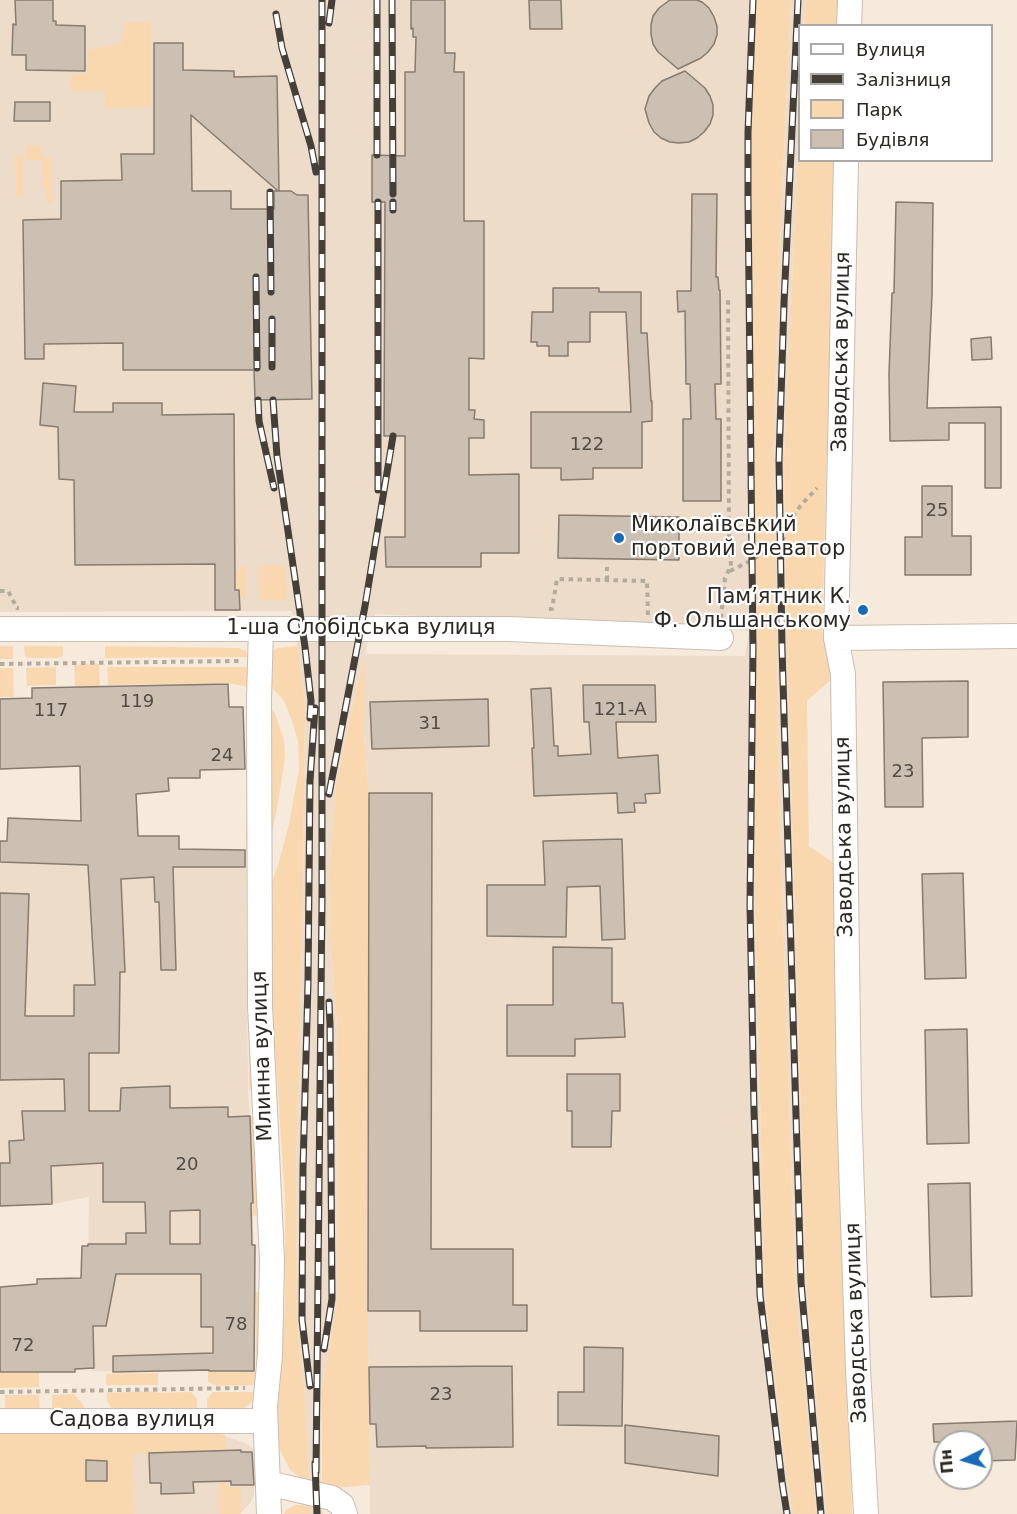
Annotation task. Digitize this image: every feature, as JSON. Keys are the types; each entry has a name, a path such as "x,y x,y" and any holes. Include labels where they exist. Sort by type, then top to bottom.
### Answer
{"street":[{"path":"849,24 850,0"},
{"name":"Заводська вулиця","path":"846,162 836,638 843,674 849,1115 858,1381 866,1514"},
{"name":"1-ша Слобідська вулиця","path":"0,629 508,629 721,632"},
{"name":"Млинна вулиця","path":"261,629 260,1005 272,1260 270,1355 264,1421 269,1514"},
{"path":"836,638 1017,636"},
{"name":"Садова вулиця","path":"0,1421 264,1421"},
{"path":"268,1484 332,1498 342,1505 345,1514"}],"path":[{"path":"721,632 725,578 732,566 729,537 728,298"},
{"path":"729,571 746,564 766,550 781,547 788,522 802,504 818,488 839,473"},
{"path":"607,567 607,580"},
{"path":"543,609 552,609 557,579 647,581 649,622"},
{"path":"0,591 8,591 17,608 29,609"},
{"path":"0,664 260,661"},
{"path":"0,1392 266,1388"}],"shaded area":[{"path":"0,0 757,0 751,170 755,560 755,905 765,1294 793,1514 370,1514 369,793 364,735 364,658 336,787 329,872 330,937 337,1024 338,1299 322,1389 323,1514 310,1514 305,1398 297,1321 296,1169 305,701 292,611 0,612","holes":["375,614 749,631 745,656 365,654"]},
{"path":"791,0 806,0 804,24 798,24 798,152 784,461 787,652 806,1281 827,1514 816,1514 795,1284 778,761 773,460 779,257"},
{"path":"0,841 79,844 79,859 88,866 186,849 246,850 248,1091 253,1203 252,1244 255,1245 255,1370 91,1371 91,1368 94,1368 88,1274 89,1197 52,1204 0,1207"},
{"path":"131,1432 217,1433 245,1443 256,1451 257,1485 254,1485 251,1502 240,1514 134,1514"}],"green space":[{"path":"757,0 791,0 779,257 773,460 775,548 767,549 755,556 751,170"},
{"path":"806,0 839,0 838,24 804,24"},
{"path":"125,22 151,22 151,107 106,108 105,91 70,91 71,74 87,73 88,50 122,43"},
{"path":"41,145 42,158 51,157 52,203 47,203 42,160 27,160 26,146"},
{"path":"798,152 798,162 835,162 822,632 833,644 835,676 807,701 809,846 838,866 852,1514 827,1514 806,1281 787,652 784,461"},
{"path":"15,154 23,155 23,197 16,196"},
{"path":"775,549 778,761 795,1284 816,1514 793,1514 765,1294 755,905 755,560 765,552"},
{"path":"259,565 285,566 287,600 260,600"},
{"path":"240,566 246,566 245,599 240,598 240,589 216,590 218,570 239,571"},
{"path":"0,646 13,646 13,659 0,659"},
{"path":"24,646 63,646 63,655 60,658 28,658 25,656"},
{"path":"105,646 238,648 246,651 248,657 105,658"},
{"path":"297,646 305,701 296,1169 297,1321 305,1398 309,1483 290,1470 278,1446 275,1420 285,1301 285,1198 272,1003 270,888 289,824 299,769 298,741 284,701 273,689 267,674 267,654 277,648"},
{"path":"365,654 364,735 369,793 370,1485 322,1489 322,1389 338,1299 337,1024 330,937 329,872 336,787"},
{"path":"99,664 100,686 75,687 74,665"},
{"path":"56,667 56,685 27,686 26,668"},
{"path":"107,667 249,667 250,687 228,683 108,685"},
{"path":"0,668 13,668 14,697 0,697"},
{"path":"268,706 275,713 284,740 285,757 271,837"},
{"path":"246,821 251,825 255,1078 249,1092 248,968"},
{"path":"251,1115 255,1129 264,1213 253,1216"},
{"path":"255,1292 264,1292 257,1385 217,1386 208,1382 208,1372 256,1371"},
{"path":"0,1373 39,1373 39,1387 0,1388"},
{"path":"158,1373 158,1385 106,1385 106,1374"},
{"path":"156,1391 157,1393 191,1392 197,1399 197,1409 118,1410 111,1408 106,1393"},
{"path":"213,1392 257,1392 252,1402 244,1408 207,1409 207,1399"},
{"path":"74,1394 84,1406 83,1410 52,1410 52,1395"},
{"path":"5,1395 39,1395 40,1410 5,1410"},
{"path":"0,1433 217,1433 225,1435 227,1487 241,1487 241,1513 220,1514 219,1482 214,1482 212,1451 132,1454 134,1514 0,1514"},
{"path":"295,1505 310,1505 310,1514 284,1514 286,1510"}],"building":[{"path":"15,0 53,0 53,21 56,21 56,25 85,26 85,71 26,70 26,55 12,55 13,24 16,25"},
{"path":"411,0 445,0 445,53 455,53 454,72 464,72 464,221 484,221 484,359 469,358 469,410 475,410 474,419 484,420 484,438 469,438 469,475 519,474 519,553 481,553 481,567 386,567 385,537 405,537 405,436 384,436 385,202 372,202 372,155 405,156 405,72 415,72 416,37 413,37 413,28 411,29"},
{"path":"529,0 561,0 562,29 530,29"},
{"path":"670,0 702,2 709,8 717,26 714,44 708,52 678,69 658,52 651,34 653,16"},
{"path":"154,43 183,43 183,70 234,71 234,77 277,76 279,191 308,195 312,399 255,400 254,370 123,370 123,343 44,344 44,359 25,359 23,220 61,219 61,181 122,180 121,154 154,154","holes":["191,115 278,191 274,191 274,209 231,209 231,191 192,191"]},
{"path":"685,71 705,88 713,105 713,115 710,124 697,138 689,142 670,142 654,132 645,109 649,96 662,81"},
{"path":"15,102 50,102 50,121 14,121"},
{"path":"692,194 717,194 716,277 718,277 720,290 721,384 715,384 716,419 721,419 721,501 683,501 683,419 691,419 690,384 686,384 685,311 678,312 677,291 691,291"},
{"path":"896,202 933,203 927,408 1001,407 1001,488 985,488 985,423 949,423 949,440 890,441 889,374"},
{"path":"553,288 599,288 599,292 641,292 641,333 647,333 652,401 652,421 642,422 642,468 593,468 593,479 561,480 561,468 531,468 531,412 631,412 626,312 590,312 590,342 568,342 568,356 549,356 549,346 537,346 537,342 531,342 532,312 553,312"},
{"path":"991,337 992,359 972,360 971,339"},
{"path":"43,383 76,386 74,412 113,412 113,403 162,403 162,415 234,414 235,590 239,590 240,610 215,610 215,564 75,565 74,480 59,479 58,427 40,425"},
{"path":"922,486 952,486 952,536 971,536 971,575 905,575 905,537 922,537"},
{"name":"Миколаївський портовий елеватор","path":"559,515 679,517 679,560 558,558"},
{"path":"968,681 968,737 922,738 923,807 885,807 883,682"},
{"path":"228,684 229,707 243,707 245,769 200,770 200,778 168,778 169,791 136,794 138,836 179,836 179,849 245,850 245,867 173,867 176,970 161,970 159,902 155,902 154,877 121,879 125,972 120,972 119,1053 89,1053 89,1111 120,1111 121,1088 170,1086 170,1108 228,1107 228,1117 250,1116 252,1245 255,1245 254,1371 113,1372 113,1356 213,1353 213,1327 201,1327 201,1274 116,1274 106,1326 93,1326 94,1368 75,1369 75,1372 0,1372 0,1287 37,1284 37,1279 81,1278 82,1246 126,1244 126,1233 146,1233 145,1202 103,1202 103,1163 51,1166 52,1204 0,1206 0,1163 10,1163 9,1141 24,1140 22,1111 65,1111 64,1079 0,1080 0,893 29,894 25,1016 74,1016 74,985 95,985 88,865 0,862 0,841 7,841 8,818 81,821 80,766 0,769 0,699 32,698 32,688","holes":["200,1210 200,1244 170,1244 170,1211"]},
{"path":"583,685 655,685 656,722 616,722 618,758 658,755 660,793 645,794 646,803 634,803 635,812 618,813 617,793 534,796 531,689 551,688 554,746 558,746 558,756 591,754 589,722 584,722"},
{"path":"488,699 489,746 372,749 370,702"},
{"path":"369,793 432,793 431,1249 513,1249 513,1305 527,1305 527,1331 420,1331 420,1311 368,1311"},
{"path":"622,839 625,939 602,940 600,886 567,887 566,937 487,936 487,885 545,885 543,841"},
{"path":"963,873 966,978 925,979 922,874"},
{"path":"553,947 612,948 612,1003 623,1003 625,1037 575,1039 575,1056 507,1056 507,1005 553,1005"},
{"path":"967,1029 969,1143 927,1144 925,1030"},
{"path":"567,1074 620,1074 620,1111 612,1111 611,1147 572,1147 572,1111 567,1111"},
{"path":"970,1183 972,1296 931,1297 928,1184"},
{"path":"584,1347 623,1348 622,1426 558,1425 558,1392 584,1392"},
{"path":"512,1366 513,1447 377,1447 376,1424 370,1424 369,1367"},
{"path":"1017,1421 1015,1460 993,1461 993,1430 933,1430 933,1424"},
{"path":"625,1425 719,1436 718,1476 625,1463"},
{"path":"241,1450 241,1452 252,1452 254,1485 231,1485 231,1481 193,1482 194,1493 161,1494 161,1483 150,1483 149,1453"},
{"path":"86,1460 107,1461 107,1481 86,1481"}],"railway":[{"path":"316,1472 322,900 322,0"},
{"path":"329,23 332,0"},
{"path":"377,0 377,155"},
{"path":"392,0 393,194"},
{"path":"753,0 748,198 753,648 750,905 754,1109 760,1295 787,1514"},
{"path":"798,0 779,460 782,648 801,1282 821,1514"},
{"path":"276,14 282,48 311,146 316,172"},
{"path":"270,192 271,292"},
{"path":"378,202 378,490"},
{"path":"393,202 393,210"},
{"path":"256,277 257,368"},
{"path":"272,319 272,367"},
{"path":"258,400 259,421 274,488"},
{"path":"273,400 277,456 305,647 311,701 310,718"},
{"path":"329,794 365,606 393,436"},
{"path":"310,1386 302,1320 303,1169 310,781 315,708"},
{"path":"324,1349 332,1299 329,1002"},
{"path":"315,1463 317,1514"}],"place":[{"name":"Миколаївський портовий елеватор","path":"619,538"},
{"name":"Пам’ятник К. Ф. Ольшанському","path":"863,610"}]}
